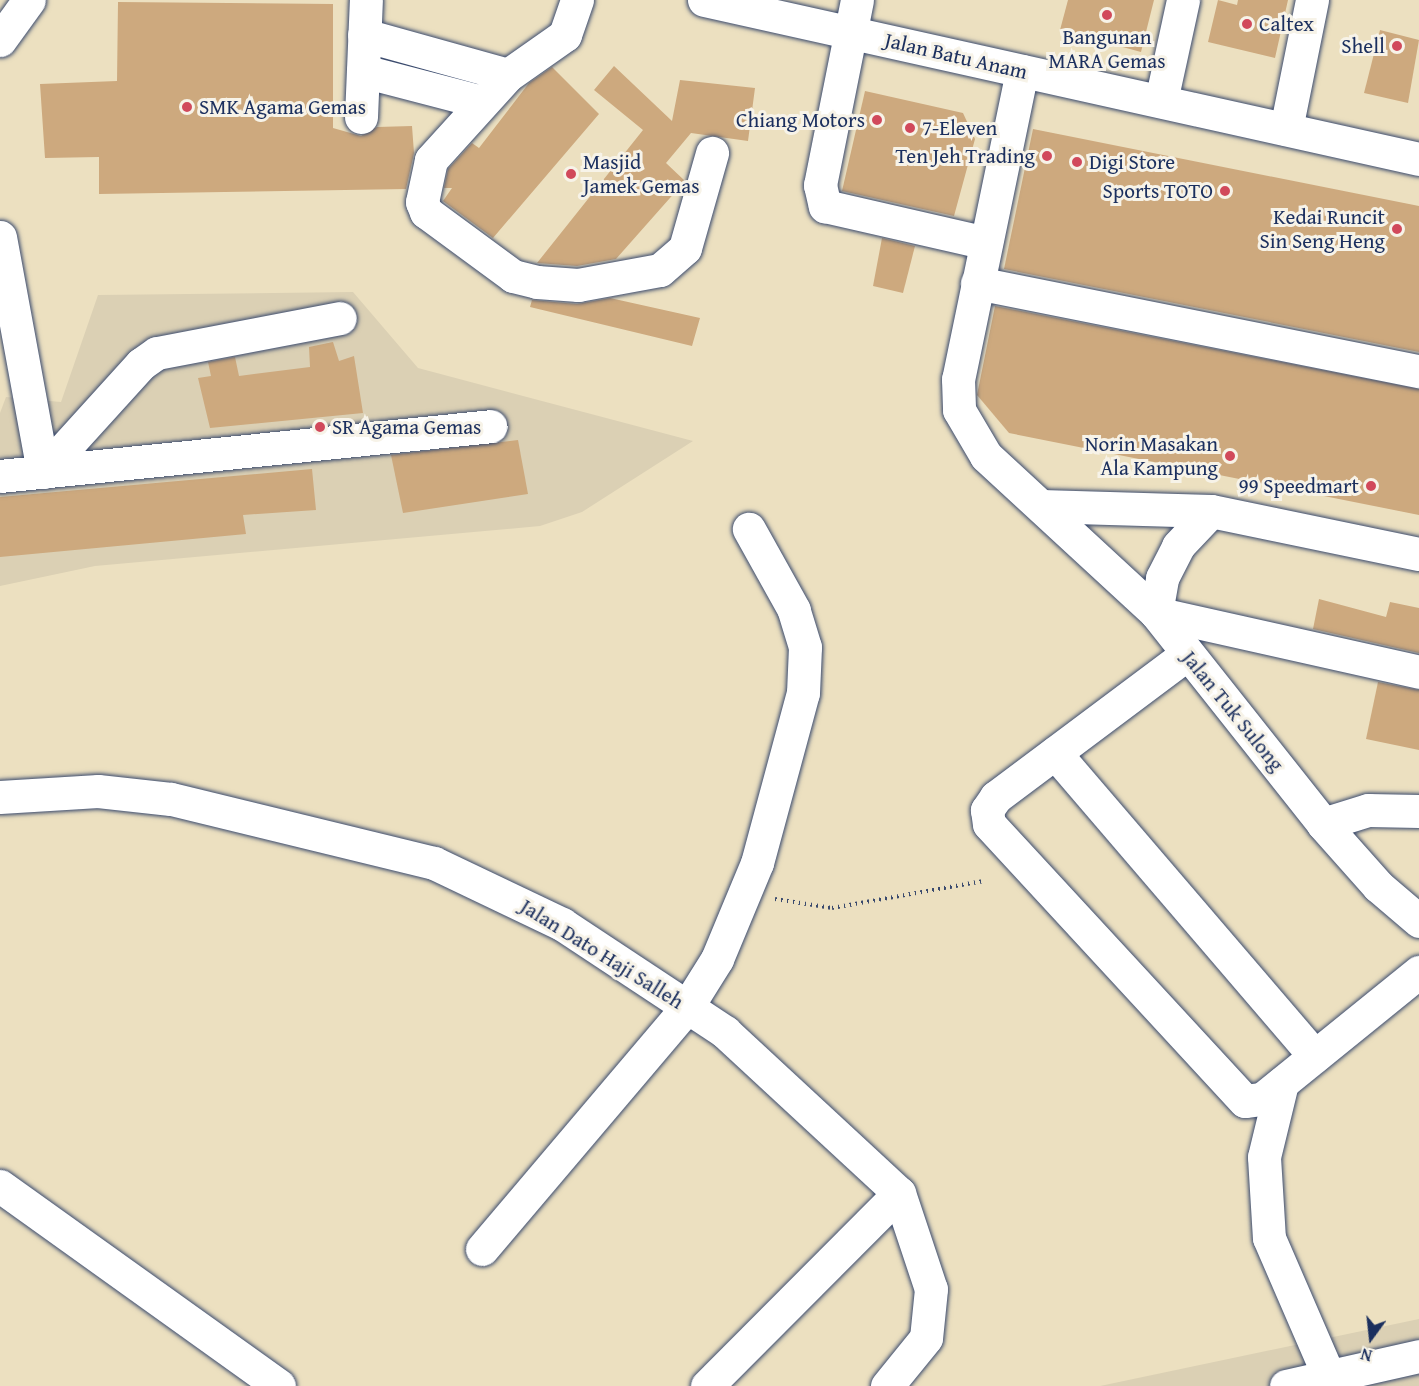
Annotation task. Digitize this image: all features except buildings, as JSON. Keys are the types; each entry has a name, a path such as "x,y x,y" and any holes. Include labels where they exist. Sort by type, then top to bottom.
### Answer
{"main road":[{"path":"0,40 28,0"},
{"path":"362,117 366,0"},
{"path":"576,0 565,35 508,75 430,160 422,202 438,224 513,276 537,282 578,285 660,270 685,248 712,153"},
{"name":"Jalan Batu Anam","path":"704,0 758,6 849,32 1022,71 1286,129 1418,152"},
{"path":"857,0 820,185 825,206 986,243"},
{"path":"1161,101 1183,0"},
{"path":"1286,129 1312,0"},
{"path":"364,35 508,75"},
{"name":"Jalan Tuk Sulong","path":"1022,71 958,379 959,410 986,456 1156,613 1323,824 1378,886 1419,921"},
{"path":"363,72 482,102"},
{"path":"0,237 43,472"},
{"path":"977,283 1419,371"},
{"path":"43,472 141,364 157,353 340,318"},
{"path":"0,476 490,426"},
{"path":"1041,506 1211,511 1419,554"},
{"path":"1211,511 1178,546 1162,578 1156,613 1419,672"},
{"path":"482,1249 687,1007 717,959 757,863 803,693 802,627 749,530"},
{"path":"1187,654 990,803 989,824 1232,1092 1245,1101 1262,1099 1419,972"},
{"path":"1055,753 1315,1056"},
{"name":"Jalan Dato Haji Salleh","path":"0,797 98,791 171,799 434,863 562,924 687,1007 776,1074 899,1193"},
{"path":"1323,824 1368,810 1419,811"},
{"path":"1282,1083 1264,1157 1269,1238 1330,1380"},
{"path":"0,1186 279,1386"},
{"path":"706,1386 899,1193 931,1289 926,1338 887,1386"},
{"path":"1286,1386 1330,1380 1419,1356"}],"path":[{"path":"771,898 832,908 984,881"}],"shaded area":[{"name":"SR Agama Gemas","path":"353,292 418,368 693,441 582,512 540,526 95,566 0,586 0,413 6,397 61,402 98,295"},
{"path":"1419,1319 1419,1386 1100,1386"}],"place":[{"name":"Bangunan MARA Gemas","path":"1107,15"},
{"name":"Caltex","path":"1247,24"},
{"name":"Shell","path":"1397,46"},
{"name":"SMK Agama Gemas","path":"187,107"},
{"name":"Chiang Motors","path":"877,120"},
{"name":"7-Eleven","path":"910,128"},
{"name":"Ten Jeh Trading","path":"1047,156"},
{"name":"Digi Store","path":"1077,162"},
{"name":"Masjid Jamek Gemas","path":"571,174"},
{"name":"Sports TOTO","path":"1225,191"},
{"name":"Kedai Runcit Sin Seng Heng","path":"1397,229"},
{"name":"SR Agama Gemas","path":"320,427"},
{"name":"Norin Masakan Ala Kampung","path":"1230,456"},
{"name":"99 Speedmart","path":"1371,486"}]}
